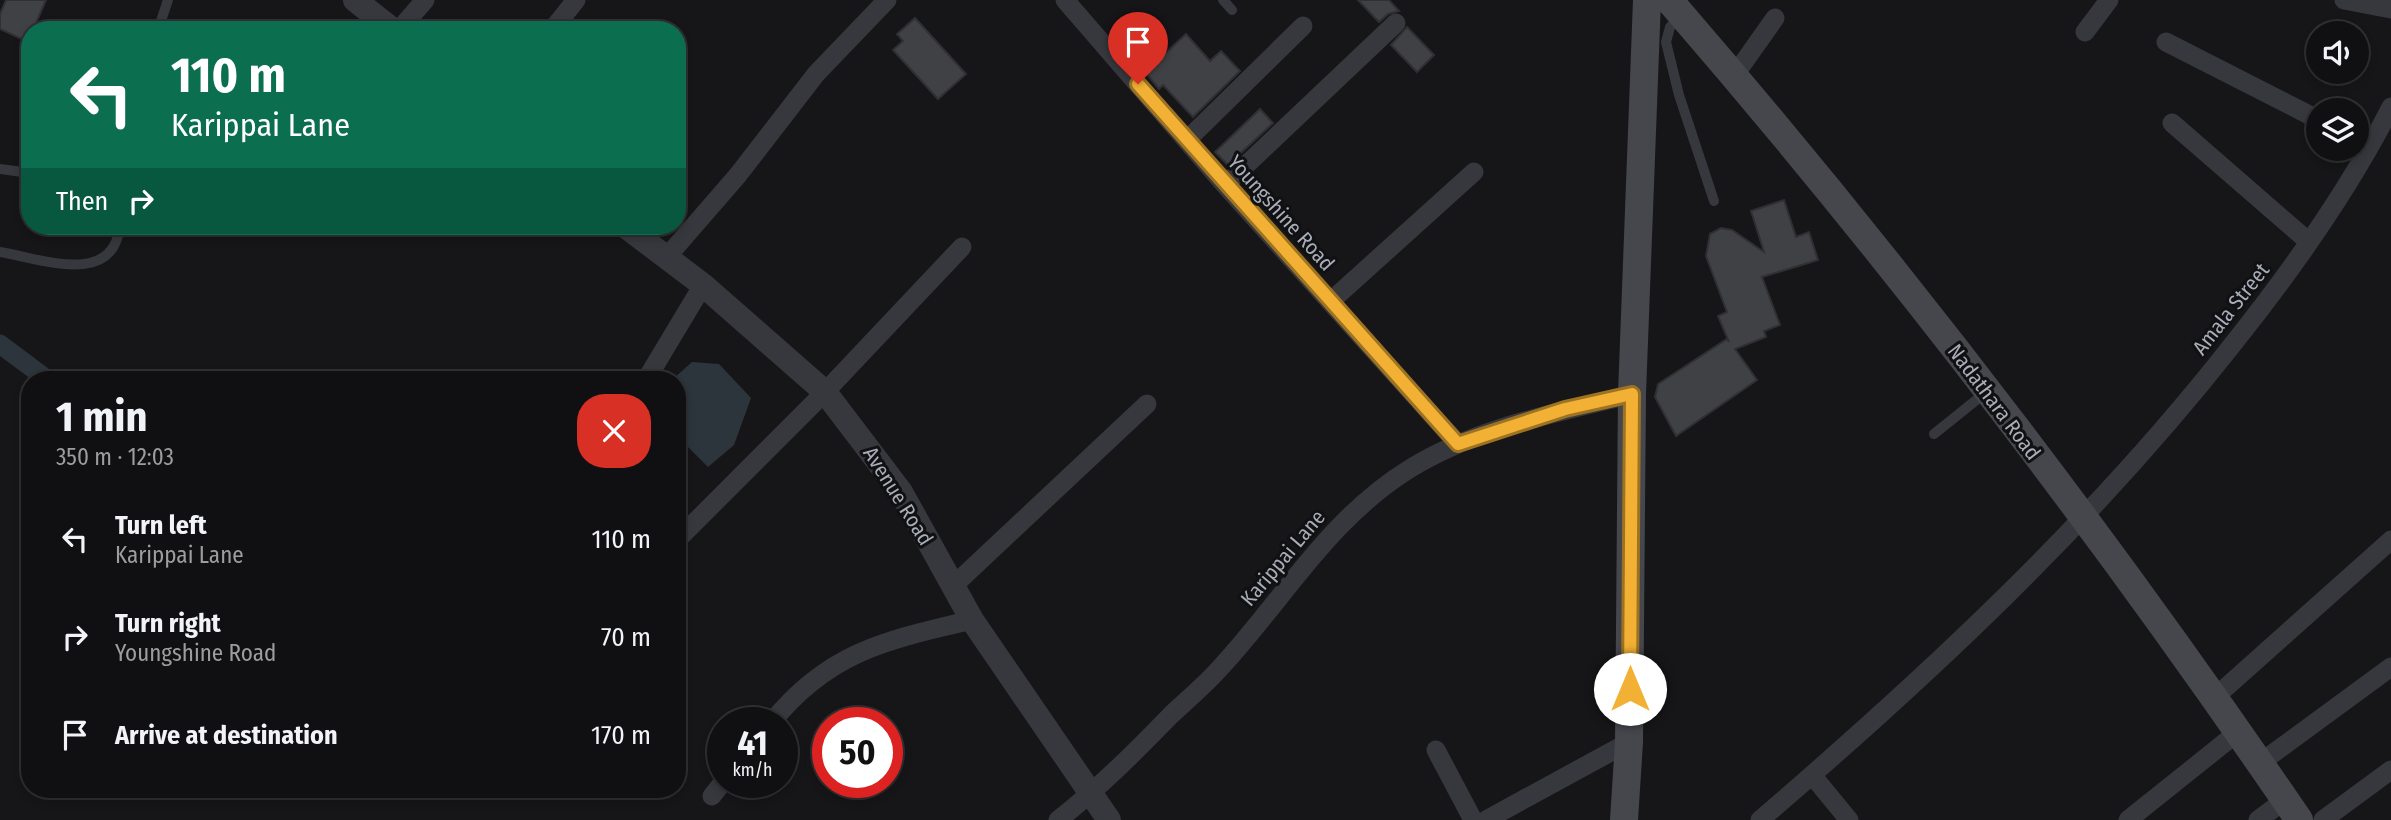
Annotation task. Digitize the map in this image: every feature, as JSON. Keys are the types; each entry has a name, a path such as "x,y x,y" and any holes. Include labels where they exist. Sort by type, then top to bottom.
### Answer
{"main road":[{"path":"1624,820 1629,743 1632,394 1643,40 1647,0"},
{"name":"Nadathara Road","path":"1675,7 1906,286 1987,391 2214,698 2292,810"}],"street":[{"path":"355,0 382,21"},
{"path":"407,21 425,0"},
{"path":"559,21 576,0"},
{"path":"686,235 738,175 817,74 887,0"},
{"path":"2085,32 2109,0"},
{"path":"2344,0 2391,9"},
{"name":"Youngshine Road","path":"1074,3 1225,185 1458,444"},
{"path":"1734,76 1775,18"},
{"path":"1225,185 1396,23"},
{"path":"1187,141 1303,26"},
{"path":"2166,42 2306,113"},
{"name":"Amala Street","path":"2369,136 2391,107"},
{"path":"2172,124 2309,242"},
{"name":"Amala Street","path":"1760,820 1902,697 2082,519 2203,382 2309,242 2354,161"},
{"path":"1331,301 1474,172"},
{"name":"Avenue Road","path":"637,235 703,285 825,392 901,492 972,620 1109,820"},
{"path":"666,258 686,235"},
{"path":"686,531 825,392 962,247"},
{"path":"651,371 703,285"},
{"name":"Karippai Lane","path":"1058,820 1093,793 1221,668 1323,540 1359,507 1410,468 1458,444 1565,409 1632,394"},
{"path":"952,587 1147,404"},
{"path":"2214,698 2391,540"},
{"path":"784,707 820,673 851,656 889,639 972,620"},
{"path":"2260,763 2391,667"},
{"path":"2128,820 2238,732"},
{"path":"1486,820 1629,743"},
{"path":"1436,750 1473,820"},
{"path":"2323,820 2391,770"},
{"path":"1812,775 1849,820"},
{"path":"2258,820 2292,810"}],"lane":[{"path":"161,21 168,0"},
{"path":"1223,0 1232,10"},
{"path":"1675,7 1666,42 1679,95 1714,201"},
{"path":"0,169 21,172"},
{"path":"0,253 85,265 101,262 112,250 117,235"},
{"path":"1934,434 1987,391"}],"shaded area":[{"path":"692,362 719,364 751,398 734,445 708,467 686,445 686,371 682,371"}],"building":[{"path":"6,0 46,0 37,21 21,21 21,39 0,29 0,14"},
{"path":"1358,0 1389,0 1399,11 1388,14 1379,22"},
{"path":"915,18 966,74 938,99 893,50 903,41 897,34"},
{"path":"1407,27 1434,55 1417,72 1391,45"},
{"path":"1186,34 1210,61 1221,51 1240,71 1193,117 1163,85 1159,89 1145,72"},
{"path":"1260,109 1273,123 1228,165 1215,152"},
{"path":"1784,200 1796,237 1809,232 1818,260 1762,277 1780,325 1764,331 1766,337 1735,349 1757,380 1676,436 1655,397 1658,384 1727,339 1729,342 1718,316 1727,312 1706,256 1710,234 1721,228 1732,230 1764,252 1751,211"}],"waterway":[{"path":"0,344 36,371"}],"route":[{"path":"1138,84 1458,444 1565,409 1632,394 1630,689"}]}
